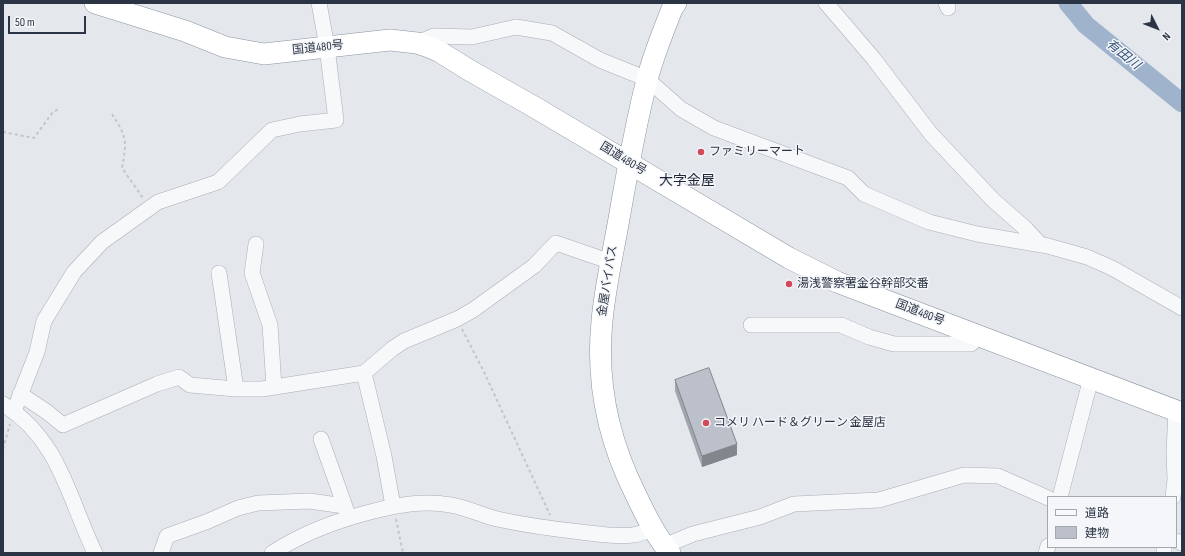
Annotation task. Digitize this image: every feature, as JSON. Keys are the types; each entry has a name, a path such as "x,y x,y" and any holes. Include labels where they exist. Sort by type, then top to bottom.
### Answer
{"highway":[{"name":"国道480号","path":"95,3 185,31 225,47 264,54 390,40 417,43 440,52 629,162 789,258 837,282 1179,411"},
{"name":"金屋バイパス","path":"662,543 644,512 620,461 610,431 603,400 600,352 602,321 611,262 629,162 647,79 672,9 676,3"}],"street":[{"path":"95,553 65,481 51,452 32,428 8,408 20,394 37,352 44,322 74,272 102,242 158,202 218,182 272,130 300,124 336,120 320,3"},
{"path":"826,3 873,58 931,134 993,200 1026,229 1040,244"},
{"path":"417,43 434,36 472,38 516,27 552,33 600,60 647,79 681,109 714,128 848,178 864,194 929,222 977,234 1040,244 1088,257 1112,268 1182,308"},
{"path":"20,394 63,425 156,384 179,377 190,385 236,389 262,389 364,373 392,349 404,341 457,319 472,310 534,266 556,243 611,262"},
{"path":"256,244 252,273 270,325 274,387"},
{"path":"220,273 236,389"},
{"path":"751,326 841,325 869,337 894,344 971,344 980,336"},
{"path":"364,373 384,456 393,506"},
{"path":"1060,496 1091,378"},
{"path":"1173,496 1175,471 1174,452 1179,411"},
{"path":"321,439 346,512"},
{"path":"161,553 167,536 206,522 238,508 258,503 310,501 346,512 423,502 451,505 496,519 556,529 613,536 634,535 662,543 760,517 794,504 880,500 964,475 998,476 1047,498"},
{"path":"272,553 326,525 346,512"}],"path":[{"path":"3,132 34,138 53,112 59,109"},
{"path":"112,114 123,131 126,148 122,168 149,208"},
{"path":"457,319 488,379 556,529"},
{"path":"3,448 8,408"},
{"path":"393,506 403,553"}],"building":[{"name":"コメリ ハード＆グリーン 金屋店","path":"709,368 737,444 702,456 675,380"}],"waterway":[{"name":"有田川","path":"1068,3 1086,25 1182,103"}],"place":[{"name":"ファミリーマート","path":"701,152"},
{"name":"湯浅警察署金谷幹部交番","path":"789,284"},
{"name":"コメリ ハード＆グリーン 金屋店","path":"706,423"}],"district":[{"name":"大字金屋","path":"687,181"}]}
